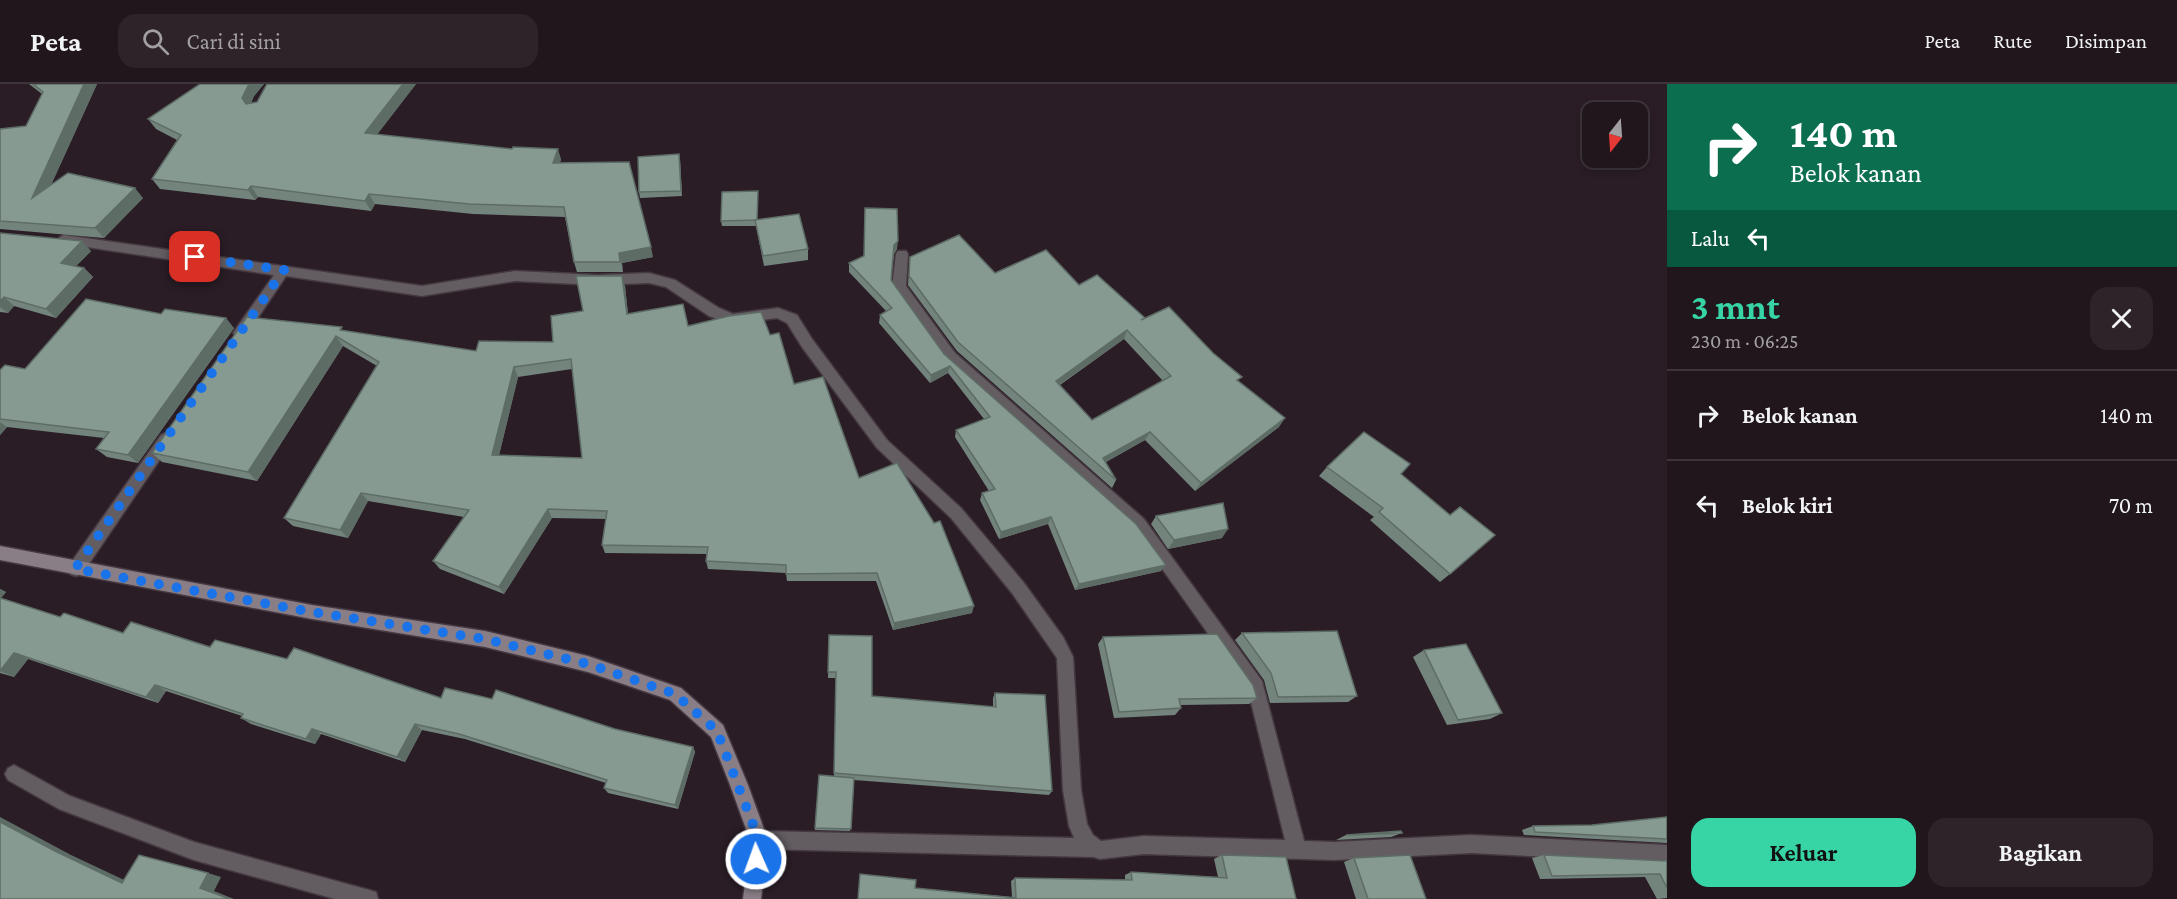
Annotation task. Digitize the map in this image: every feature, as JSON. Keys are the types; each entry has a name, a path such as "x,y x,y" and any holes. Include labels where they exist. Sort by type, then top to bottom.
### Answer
{"main road":[{"path":"0,553 312,612 485,639 588,664 675,694 717,731 759,840 750,898"}],"street":[{"path":"45,238 422,291 515,276 597,280 649,278 670,284 714,312 732,319 767,313 778,313 792,319 807,343 882,444 956,513 1018,588 1057,642 1065,657 1072,790 1078,826 1086,842 1093,848"},
{"path":"902,254 899,287 950,357 1139,524 1256,687 1297,850"},
{"path":"230,347 284,270"},
{"path":"75,569 176,424"},
{"path":"14,774 65,803 194,851 369,899"},
{"path":"759,840 1100,850 1144,845 1334,851 1471,844 1667,854"}],"building":[{"path":"33,84 84,84 32,198 68,173 135,188 95,228 0,221 0,129 26,126 43,92"},
{"path":"200,84 249,84 242,98 246,104 257,102 267,84 403,84 365,133 512,149 513,147 558,149 553,163 629,162 651,247 619,253 620,262 574,262 564,207 469,204 369,194 365,201 251,186 248,190 152,179 181,135 148,119"},
{"path":"679,154 681,191 639,192 638,157"},
{"path":"758,191 757,220 721,221 722,192"},
{"path":"865,208 897,209 898,241 894,245 891,280 944,354 1136,524 1166,565 1079,584 1051,517 1001,532 982,493 995,489 956,430 990,417 950,366 931,375 880,315 892,308 849,263 864,256"},
{"path":"799,214 808,249 763,256 755,220"},
{"path":"0,233 82,241 61,263 84,268 46,309 4,297 0,301"},
{"path":"959,235 995,273 1046,250 1079,285 1097,275 1145,318 1141,320 1169,307 1213,353 1242,377 1237,380 1285,418 1201,483 1150,432 1103,458 1116,480 958,342 909,276 910,257","holes":["1127,330 1171,376 1092,420 1056,381"]},
{"path":"576,276 622,276 627,314 683,304 688,326 729,316 761,312 770,335 779,333 794,384 823,377 859,478 897,463 934,523 940,521 974,606 894,623 877,573 786,574 786,565 706,561 708,547 602,545 607,511 548,509 499,587 433,561 469,510 361,493 340,530 284,518 379,362 336,336 248,472 152,453 247,317 342,327 340,330 476,351 479,341 553,342 551,316 583,311","holes":["571,359 582,458 492,455 514,367"]},
{"path":"86,299 161,314 165,309 226,318 128,455 96,449 109,432 0,419 0,370 5,365 25,369"},
{"path":"1364,432 1410,464 1401,474 1450,515 1460,507 1495,535 1450,574 1379,512 1383,508 1327,467"},
{"path":"1223,503 1228,529 1174,540 1156,516"},
{"path":"0,598 60,617 64,613 123,633 131,622 210,647 215,640 287,659 294,648 441,698 445,688 492,699 496,690 615,729 693,747 675,805 604,788 607,780 459,734 415,724 397,757 312,729 306,739 241,718 243,714 155,685 146,697 14,653 0,671"},
{"path":"1337,631 1357,696 1278,697 1271,673 1242,633"},
{"path":"1217,634 1253,685 1257,698 1179,699 1181,708 1119,712 1103,637"},
{"path":"829,635 872,636 872,696 996,707 995,693 1045,695 1052,791 834,773 836,672 828,672"},
{"path":"1466,644 1502,713 1458,720 1424,650"},
{"path":"819,775 854,778 851,829 815,828"},
{"path":"1667,817 1667,839 1535,832 1533,826 1592,825"},
{"path":"0,822 122,883 139,855 208,873 200,888 230,899 0,899"},
{"path":"1401,831 1402,833 1346,835"},
{"path":"1222,855 1286,857 1296,899 858,899 860,874 916,880 915,888 1016,898 1015,878 1132,880 1131,872 1227,878"},
{"path":"1410,855 1426,899 1368,899 1354,858"},
{"path":"1544,855 1667,861 1667,888 1660,874 1552,876"}],"route":[{"path":"195,257 284,270 75,569 312,612 485,639 588,664 675,694 717,731 759,840 756,859"}]}
